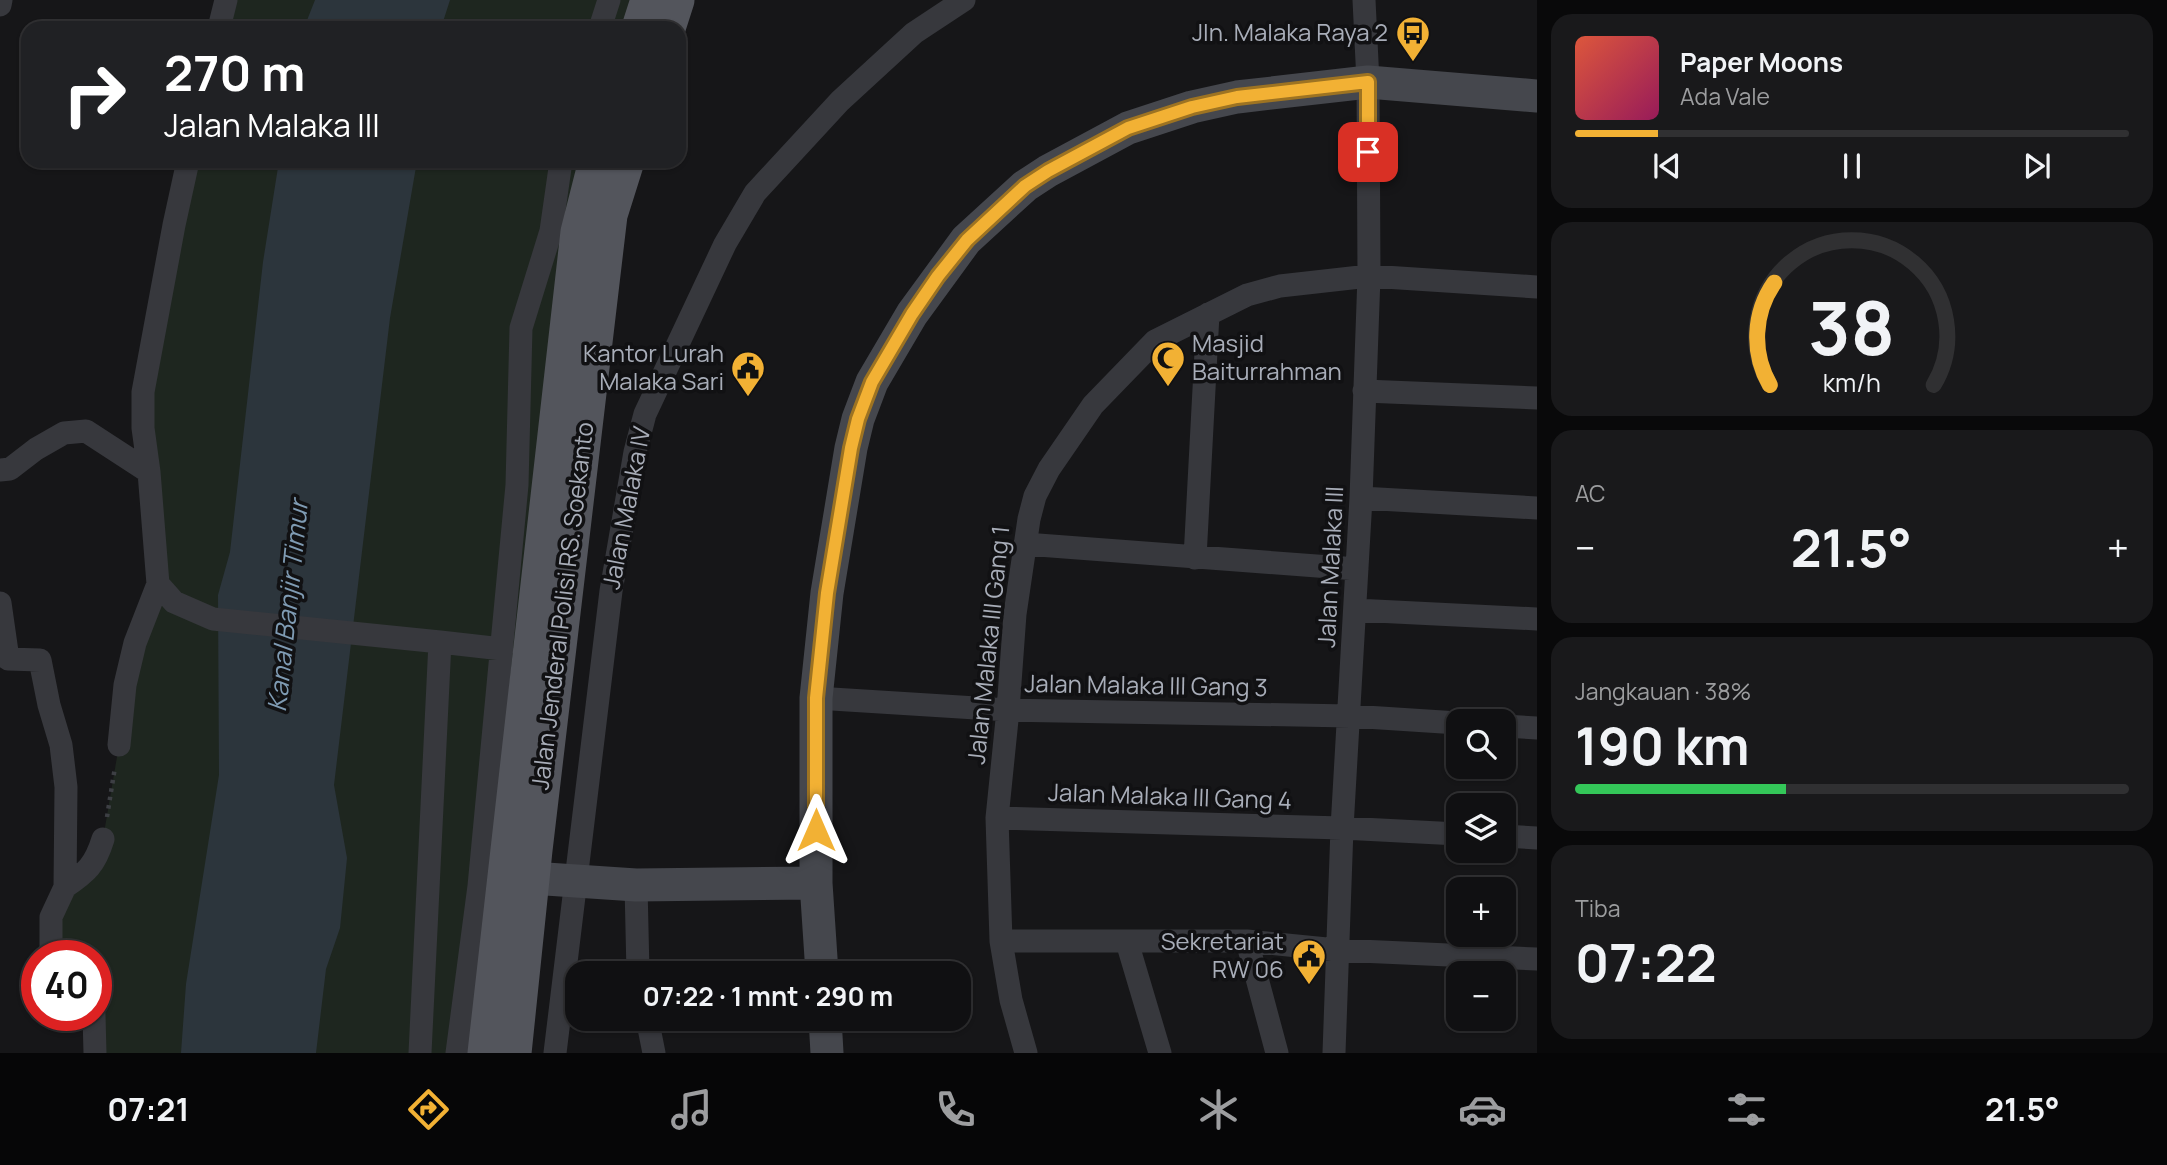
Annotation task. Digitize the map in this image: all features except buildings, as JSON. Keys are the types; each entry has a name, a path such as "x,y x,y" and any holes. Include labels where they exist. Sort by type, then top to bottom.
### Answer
{"main road":[{"path":"642,21 649,0"},
{"path":"669,21 676,0"},
{"name":"Jalan Jenderal Polisi RS. Soekanto","path":"486,1053 579,232 595,168"},
{"name":"Jalan Jenderal Polisi RS. Soekanto","path":"513,1053 609,215 624,168"}],"street":[{"path":"221,21 226,0"},
{"path":"602,21 609,0"},
{"name":"Jalan Malaka IV","path":"555,1053 611,591 635,452 645,414 725,244 755,193 840,101 914,33 964,0"},
{"path":"1364,0 1368,82"},
{"path":"821,961 816,883 816,698 827,593 851,448 858,419 872,382 912,314 967,240 1025,186 1048,171 1128,128 1192,107 1237,97 1368,82 1537,96"},
{"name":"Jalan Malaka III","path":"1334,1053 1342,828 1361,498 1369,276 1368,82"},
{"path":"118,745 125,685 135,643 158,584 143,392 186,168"},
{"path":"457,1053 479,886 517,485 521,328 551,231 560,168"},
{"name":"Jalan Malaka III Gang 1","path":"1026,1053 1011,1000 1001,941 997,818 1014,614 1035,496 1049,470 1093,405 1155,341 1247,295 1264,290 1369,276 1537,287"},
{"path":"1195,558 1208,314"},
{"path":"1364,391 1537,398"},
{"path":"0,470 10,469 36,449 64,433 86,431 149,472"},
{"path":"1361,498 1537,508"},
{"path":"1026,544 1356,569"},
{"path":"158,584 174,602 213,619 502,649"},
{"path":"0,603 8,659 40,660 61,745 66,787 65,887 51,917 51,940"},
{"path":"1355,610 1537,619"},
{"path":"420,1053 440,642"},
{"name":"Jalan Malaka III Gang 3","path":"816,698 1008,710 1350,716 1446,722"},
{"path":"1516,727 1537,728"},
{"name":"Jalan Malaka III Gang 4","path":"997,818 1446,833"},
{"path":"1516,837 1537,838"},
{"path":"65,887 87,872 98,855 103,839"},
{"path":"531,878 636,885 816,883"},
{"path":"636,885 638,961"},
{"path":"1001,941 1247,941 1337,950 1537,959"},
{"path":"1247,941 1277,1053"},
{"path":"1127,942 1160,1053"},
{"path":"94,1031 95,1053"},
{"path":"650,1031 654,1053"},
{"path":"826,1031 827,1053"}],"path":[{"path":"103,839 118,745"}],"shaded area":[{"path":"226,0 649,0 642,21 221,21"},
{"path":"187,168 596,168 486,1053 95,1053 95,1031 112,1031 112,940 52,940 51,917 103,839 119,745 158,584 143,428"}],"water":[{"path":"315,0 450,0 443,21 307,21"},
{"name":"Kanal Banjir Timur","path":"278,168 416,168 390,318 334,785 347,858 340,928 326,969 316,1053 181,1053 186,984 219,775 218,595 230,552 263,262"}],"place":[{"name":"Jln. Malaka Raya 2","path":"1413,63"},
{"name":"Masjid Baiturrahman","path":"1168,388"},
{"name":"Kantor Lurah Malaka Sari","path":"748,398"},
{"name":"Sekretariat RW 06","path":"1309,986"}],"route":[{"path":"816,830 816,698 827,593 858,419 872,382 912,314 967,240 1025,186 1128,128 1192,107 1237,97 1368,82 1368,152"}]}
